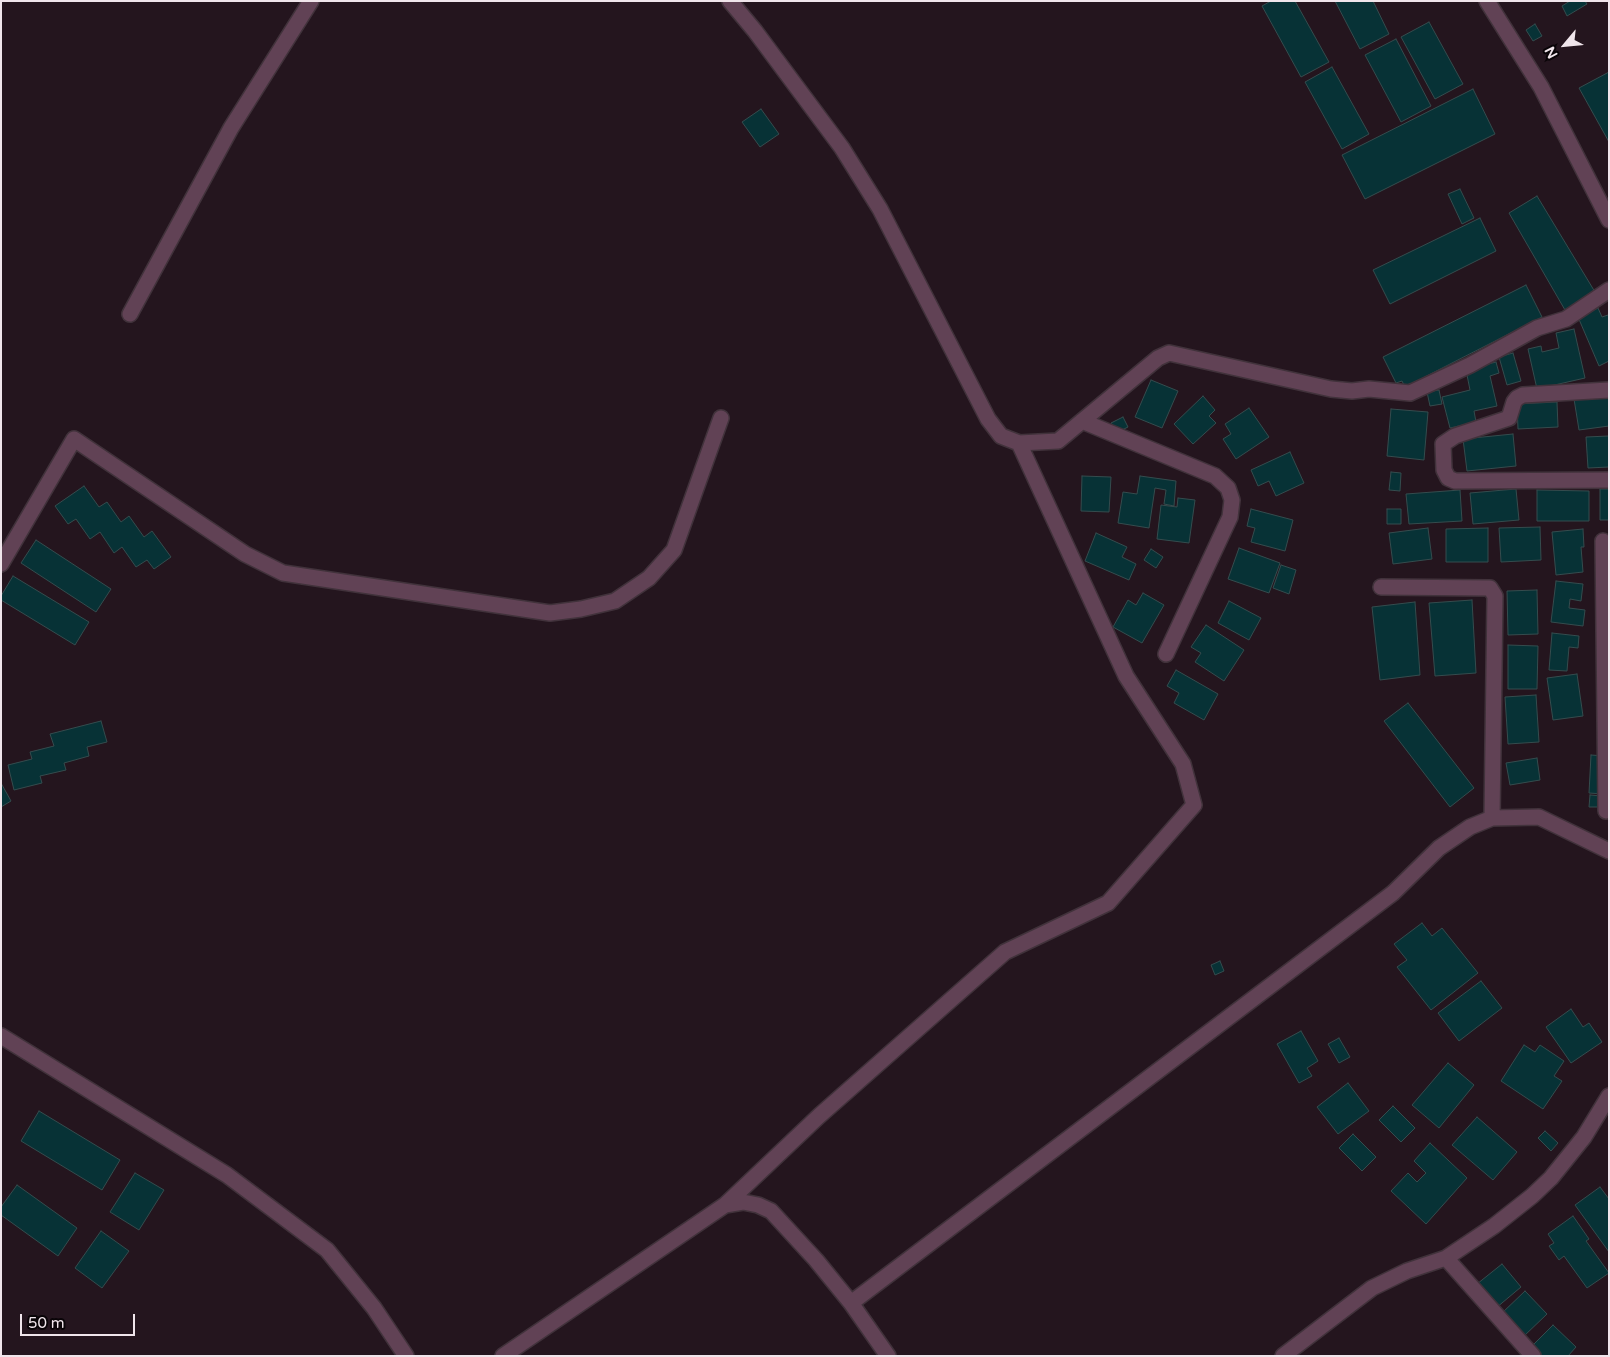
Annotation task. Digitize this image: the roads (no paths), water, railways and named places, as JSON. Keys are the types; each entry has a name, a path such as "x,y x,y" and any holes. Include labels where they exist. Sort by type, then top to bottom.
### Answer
{"street":[{"path":"130,314 231,128 311,1"},
{"path":"730,1 755,31 842,148 880,209 988,419 1001,436 1019,443 1058,441 1158,358 1169,353 1330,389 1352,391 1369,389 1410,393 1478,361 1537,328 1566,319 1609,290"},
{"path":"1487,1 1541,87 1609,220"},
{"path":"1609,390 1523,396 1517,398 1514,402 1509,418 1455,436 1443,444 1444,470 1448,478 1455,481 1609,480"},
{"path":"1,564 74,439 245,554 283,574 550,613 581,610 615,600 649,578 674,550 721,418"},
{"path":"1082,421 1215,476 1228,488 1232,500 1230,517 1166,654"},
{"path":"503,1356 725,1206 818,1116 1005,952 1108,903 1194,805 1183,764 1126,676 1019,443"},
{"path":"1603,541 1608,751 1606,811"},
{"path":"1381,587 1490,588 1495,596 1492,818"},
{"path":"851,1303 1393,893 1439,848 1470,827 1492,818 1539,817 1609,851"},
{"path":"1,1036 227,1175 327,1250 374,1308 406,1356"},
{"path":"1288,1354 1372,1288 1407,1271 1446,1258 1494,1226 1532,1196 1551,1178 1584,1136 1609,1096"},
{"path":"725,1206 743,1202 758,1205 771,1211 816,1260 851,1303 888,1356"},
{"path":"1446,1258 1533,1356"}]}
